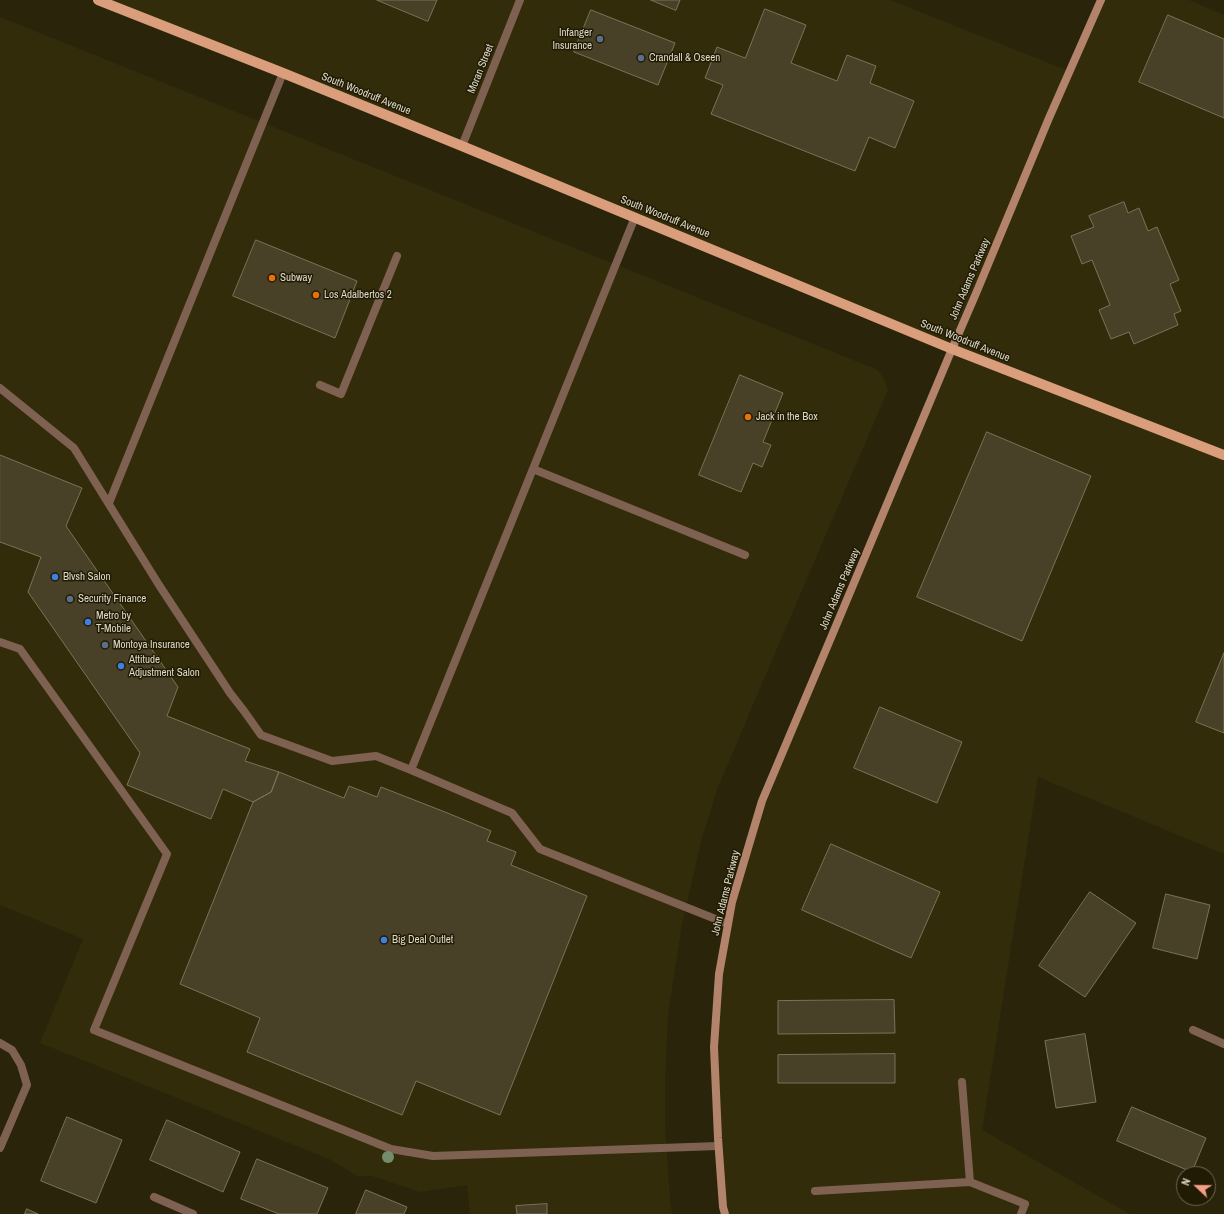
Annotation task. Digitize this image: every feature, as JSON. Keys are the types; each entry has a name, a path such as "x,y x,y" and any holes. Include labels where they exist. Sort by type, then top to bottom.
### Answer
{"main road":[{"name":"South Woodruff Avenue","path":"98,0 462,146 952,349 1224,455"}],"street":[{"name":"Moran Street","path":"462,146 520,0"},
{"name":"John Adams Parkway","path":"725,1214 718,1146 714,1047 719,974 732,902 762,801 1049,118 1101,0"},
{"path":"109,503 283,73"},
{"path":"411,770 635,217"},
{"path":"320,385 341,394 397,256"},
{"path":"0,388 74,448 210,664 261,735 332,762 376,756 411,770 512,813 540,849 728,924"},
{"path":"533,469 744,555"},
{"path":"0,642 20,649 167,854 94,1030 391,1149 433,1156 718,1146"},
{"path":"1193,1030 1224,1044"},
{"path":"0,1043 12,1050 21,1065 26,1086 0,1148"},
{"path":"962,1082 970,1182"},
{"path":"815,1191 970,1182 1025,1204 1021,1214"},
{"path":"154,1197 193,1214"}],"shaded area":[{"path":"98,0 890,0 1069,71 1101,0 1189,0 1224,15 1224,854 1038,777 982,1130 1130,1214 725,1214 714,1047 728,924 762,801 952,349"},
{"path":"0,17 878,370 884,379 888,390 717,790 702,838 682,924 668,1014 665,1079 665,1127 672,1214 470,1214 467,1185 420,1192 372,1176 357,1176 329,1159 40,1043 83,939 0,905"}],"building":[{"path":"377,0 437,0 428,21"},
{"path":"651,0 680,0 676,10"},
{"path":"765,9 806,25 791,63 837,81 847,55 876,66 870,83 914,101 895,148 869,137 855,171 711,114 723,85 705,78 717,47 745,58"},
{"path":"591,10 675,43 658,85 574,52"},
{"path":"1168,15 1224,39 1224,118 1139,82"},
{"path":"1124,202 1128,213 1139,208 1148,231 1157,227 1179,280 1170,284 1181,311 1174,314 1178,325 1134,344 1129,332 1111,339 1099,310 1110,305 1092,260 1082,264 1071,236 1094,227 1089,216"},
{"path":"256,240 357,281 335,338 233,296"},
{"name":"Jack in the Box","path":"740,375 783,393 763,442 771,445 762,467 753,463 741,492 699,475"},
{"path":"987,432 1091,476 1022,641 917,597"},
{"path":"0,455 82,488 66,526 178,687 167,716 250,749 245,761 279,772 271,792 253,802 223,789 211,819 127,785 140,753 28,592 41,557 0,542"},
{"path":"1224,653 1224,733 1196,722"},
{"path":"880,707 962,742 937,803 854,768"},
{"name":"Big Deal Outlet","path":"279,772 344,798 349,786 377,797 381,787 445,812 491,831 487,841 516,852 511,865 587,896 500,1115 416,1081 402,1115 247,1052 260,1018 180,984 253,802 271,792"},
{"path":"831,844 940,892 911,958 802,910"},
{"path":"1090,892 1136,923 1085,997 1039,966"},
{"path":"1166,894 1210,905 1197,959 1153,948"},
{"path":"894,1000 895,1033 778,1034 778,1001"},
{"path":"1085,1034 1096,1102 1056,1108 1045,1041"},
{"path":"895,1054 895,1083 778,1083 778,1055"},
{"path":"1132,1107 1206,1138 1194,1166 1177,1166 1117,1141"},
{"path":"67,1117 122,1140 96,1203 41,1181"},
{"path":"167,1120 240,1152 223,1192 150,1160"},
{"path":"257,1159 328,1188 317,1214 279,1214 241,1199"},
{"path":"366,1190 407,1207 404,1214 356,1214"},
{"path":"547,1204 547,1214 517,1214 516,1206"},
{"path":"27,1209 38,1214 25,1214"}],"place":[{"name":"Infanger Insurance","path":"600,39"},
{"name":"Crandall & Oseen","path":"641,58"},
{"name":"Subway","path":"272,278"},
{"name":"Los Adalbertos 2","path":"316,295"},
{"name":"Jack in the Box","path":"748,417"},
{"name":"Blvsh Salon","path":"55,577"},
{"name":"Security Finance","path":"70,599"},
{"name":"Metro by T-Mobile","path":"88,622"},
{"name":"Montoya Insurance","path":"105,645"},
{"name":"Attitude Adjustment Salon","path":"121,666"},
{"name":"Big Deal Outlet","path":"384,940"}]}
